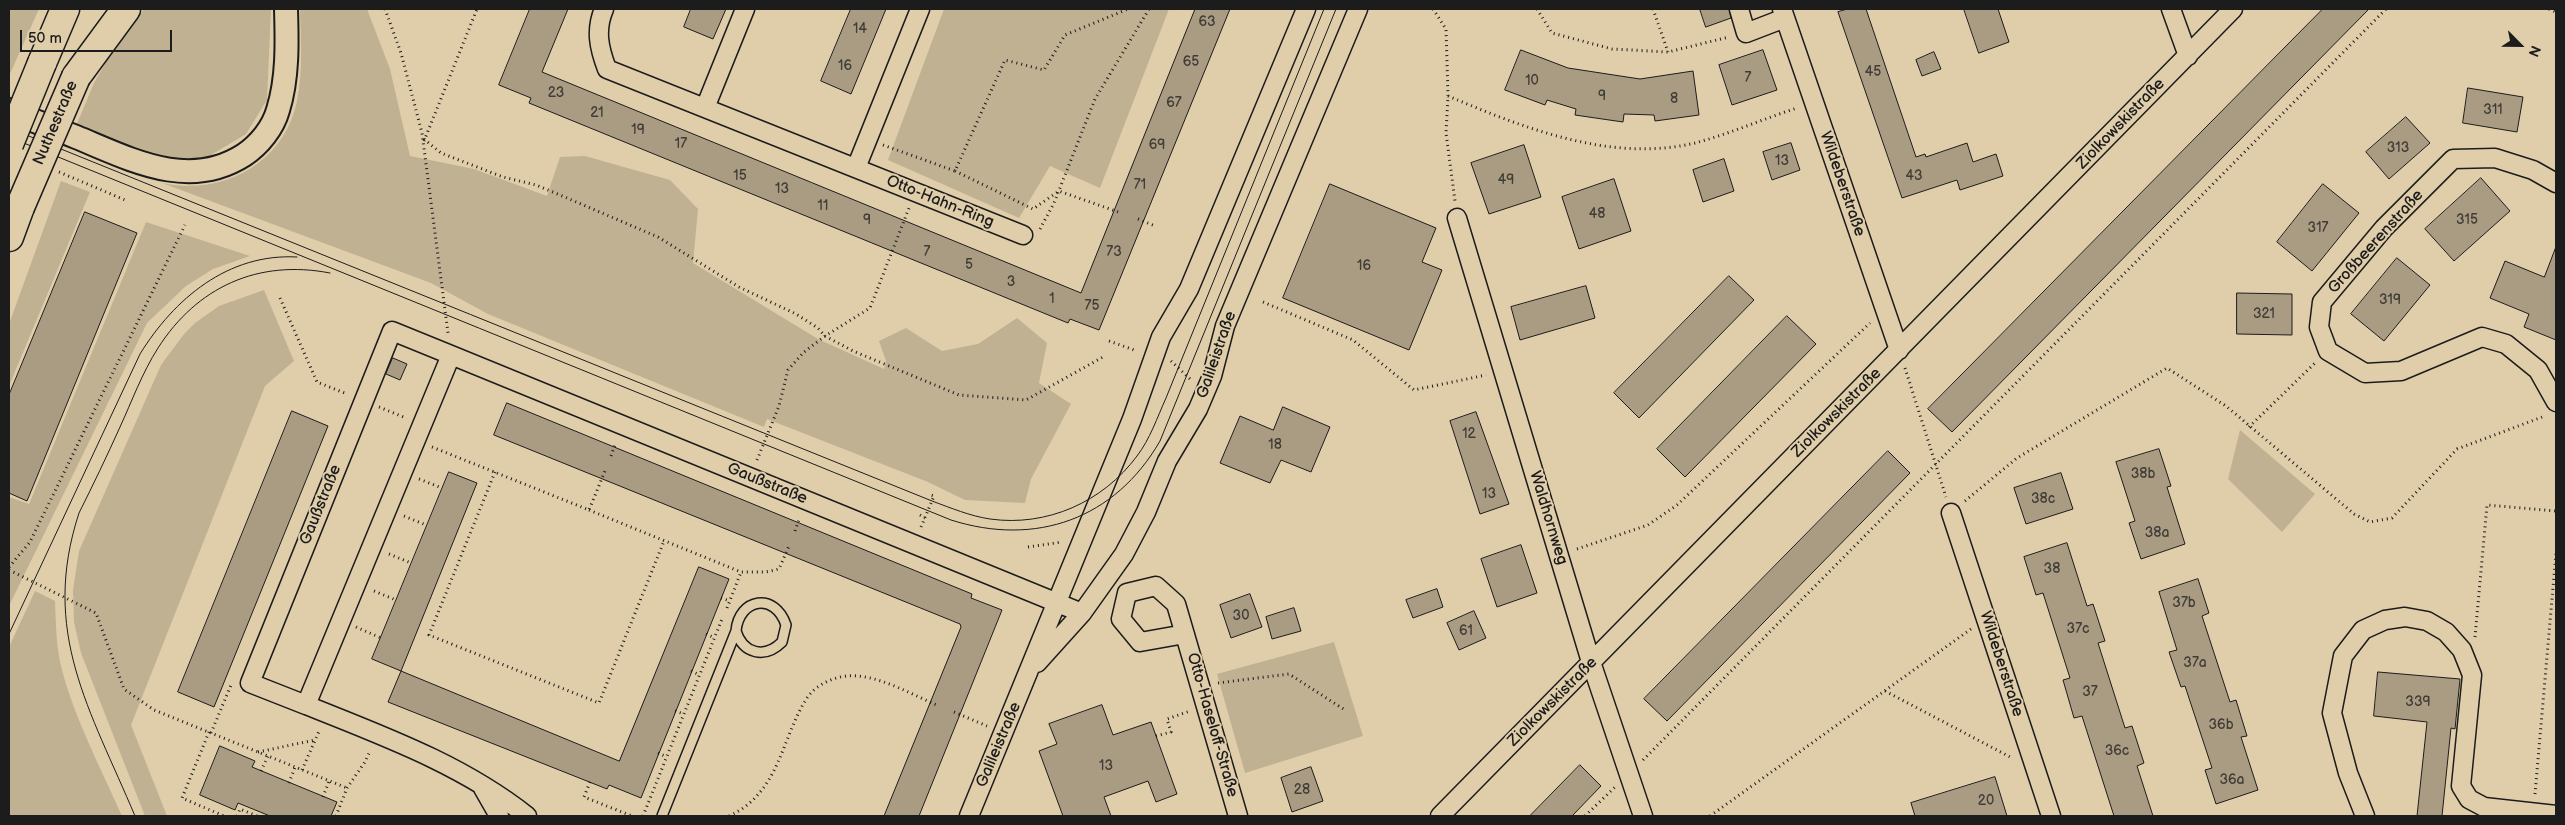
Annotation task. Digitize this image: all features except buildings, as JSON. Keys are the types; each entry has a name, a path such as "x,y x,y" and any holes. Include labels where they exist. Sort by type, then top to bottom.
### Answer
{"highway":[{"path":"9,144 65,9"},
{"name":"Nuthestraße","path":"9,237 76,77 101,9"},
{"path":"76,77 126,9"}],"street":[{"path":"9,110 127,158 177,172 198,172 217,169 250,151 265,136 278,112 284,78 286,9"},
{"name":"Otto-Hahn-Ring","path":"604,9 599,21 599,46 608,69 1023,235"},
{"path":"705,108 745,9"},
{"path":"856,168 920,9"},
{"name":"Galileistraße","path":"969,816 1138,406 1161,337 1189,290 1306,9"},
{"name":"Galileistraße","path":"1029,673 1082,613 1124,554 1146,512 1167,461 1198,409 1212,376 1225,326 1358,9"},
{"path":"1739,9 1746,33"},
{"path":"2171,9 2188,56"},
{"name":"Ziolkowskistraße","path":"1440,816 2233,9"},
{"name":"Wildeberstraße","path":"1746,33 1783,13 1899,350"},
{"name":"Großbeerenstraße","path":"2328,351 2319,327 2322,302 2384,228 2453,159 2495,158 2533,170 2556,184"},
{"name":"Waldhornweg","path":"1457,218 1591,662 1643,816"},
{"name":"Gaußstraße","path":"527,816 480,783 427,754 250,683 392,331 1082,613"},
{"path":"2328,351 2365,373 2401,371 2482,337 2506,344 2538,370 2552,409"},
{"path":"306,705 451,355"},
{"name":"Wildeberstraße","path":"1951,513 2051,816"},
{"path":"2365,816 2348,773 2332,713 2343,656 2351,643 2363,630 2385,620 2405,617 2427,620 2446,632 2462,650 2472,675 2461,786 2464,793 2474,804 2484,807 2556,815"},
{"name":"Otto-Haseloff-Straße","path":"1185,634 1238,816"},
{"path":"480,783 499,816"}],"lane":[{"path":"662,816 736,631 740,615 753,604 762,603 778,610 786,625 782,642 776,648 760,653 744,646 736,631"}],"path":[{"path":"385,9 402,53 423,144 451,355"},
{"path":"423,144 477,9"},
{"path":"955,171 1005,60 1044,70 1065,35 1128,9"},
{"path":"1023,235 1035,234 1041,228 1059,191 1096,99 1149,9"},
{"path":"1433,9 1446,29 1448,96 1446,133 1457,218"},
{"path":"1537,9 1552,33 1612,49 1668,52 1746,33"},
{"path":"1652,9 1668,52"},
{"path":"1585,816 1936,466 2386,9"},
{"path":"2549,9 2556,12"},
{"path":"1448,96 1513,123 1578,142 1644,149 1695,143 1814,102"},
{"path":"424,139 441,153 503,177 552,192 658,237 739,287 796,314 818,328 824,336 878,362 959,395 1026,400 1102,357"},
{"path":"868,140 955,171 1033,209 1059,191"},
{"path":"53,169 125,200"},
{"path":"1059,191 1121,212"},
{"path":"750,477 779,406 788,370 804,352 824,336 870,308 915,192"},
{"path":"1138,219 1155,226"},
{"path":"185,225 30,542 9,569 96,613 124,689 154,710 347,788"},
{"path":"280,298 317,382 349,395"},
{"path":"1263,302 1353,340 1414,390 1503,371"},
{"path":"1559,555 1648,525 1677,505 1885,309"},
{"path":"1899,350 1951,513 2017,458 2167,368 2226,406 2354,514 2370,522 2392,518 2457,449 2552,409"},
{"path":"2249,427 2328,351"},
{"path":"429,446 741,572 779,569 789,546"},
{"path":"589,510 605,471"},
{"path":"495,472 429,634 581,696 599,703 664,540"},
{"path":"416,477 442,488"},
{"path":"915,544 934,496 928,494"},
{"path":"2472,675 2487,505 2556,511"},
{"path":"401,515 426,525"},
{"path":"920,515 925,518"},
{"path":"385,553 411,563"},
{"path":"2533,812 2556,553"},
{"path":"643,816 741,572"},
{"path":"370,590 396,600"},
{"path":"722,598 730,601"},
{"path":"1710,816 1986,618"},
{"path":"355,627 381,638"},
{"path":"706,634 715,638"},
{"path":"691,671 700,674"},
{"path":"1200,685 1289,674 1345,710"},
{"path":"729,816 752,801 767,783 807,698 822,684 840,676 857,676 885,684 939,706"},
{"path":"1885,690 2036,771"},
{"path":"1156,736 1171,732 1167,719 1206,705"},
{"path":"675,710 684,714"},
{"path":"954,712 1004,733"},
{"path":"209,732 182,798 224,816"},
{"path":"336,816 347,788 366,762 377,734"},
{"path":"257,752 315,740"},
{"path":"658,753 667,757"},
{"path":"261,771 268,756"},
{"path":"289,782 295,767"},
{"path":"323,797 329,781"},
{"path":"590,782 584,797 632,816"},
{"path":"238,816 240,809 257,816"}],"shaded area":[{"path":"9,9 39,9 9,76"},
{"path":"144,9 271,9 267,100 246,134 206,158 181,160 156,155 117,143 76,126 94,83 106,62"},
{"path":"300,9 367,9 390,69 410,156 474,169 547,196 560,157 585,156 670,180 698,209 693,263 818,339 884,369 886,361 879,341 906,328 942,351 978,344 1017,318 1047,343 1039,383 1071,404 1031,479 1025,503 965,500 928,482 767,419 764,427 488,314 431,283 162,183 184,186 207,185 228,179 247,170 264,158 279,142 290,123 299,90 301,55"},
{"path":"944,9 1169,9 1100,188 1050,166 1019,218 888,160"},
{"path":"61,181 90,192 9,386 9,324"},
{"path":"146,222 250,256 213,269 186,286 147,323 9,606 9,497 29,504"},
{"path":"264,290 294,361 265,386 131,725 167,816 145,816 81,653 74,622 73,590 79,551 161,365 184,334 195,323 219,306"},
{"path":"2240,430 2315,494 2282,532 2228,479"},
{"path":"35,591 55,601 58,650 66,685 80,724 122,816 9,816 9,647"},
{"path":"1334,642 1363,736 1245,773 1217,674"}],"tram line":[{"path":"9,128 932,501 983,518 1032,519 1053,515 1091,498 1123,472 1146,443 1324,9"},
{"path":"9,137 951,520 983,528 1013,530 1043,527 1070,520 1097,507 1120,490 1142,468 1160,441 1336,9"},
{"path":"9,634 140,354 154,334 186,298 205,283 226,271 248,263 272,258 297,257"},
{"path":"135,816 87,704 76,669 68,633 65,596 68,556 79,513 152,358 174,327 191,309 211,294 232,282 254,274 278,270 330,273"}]}
